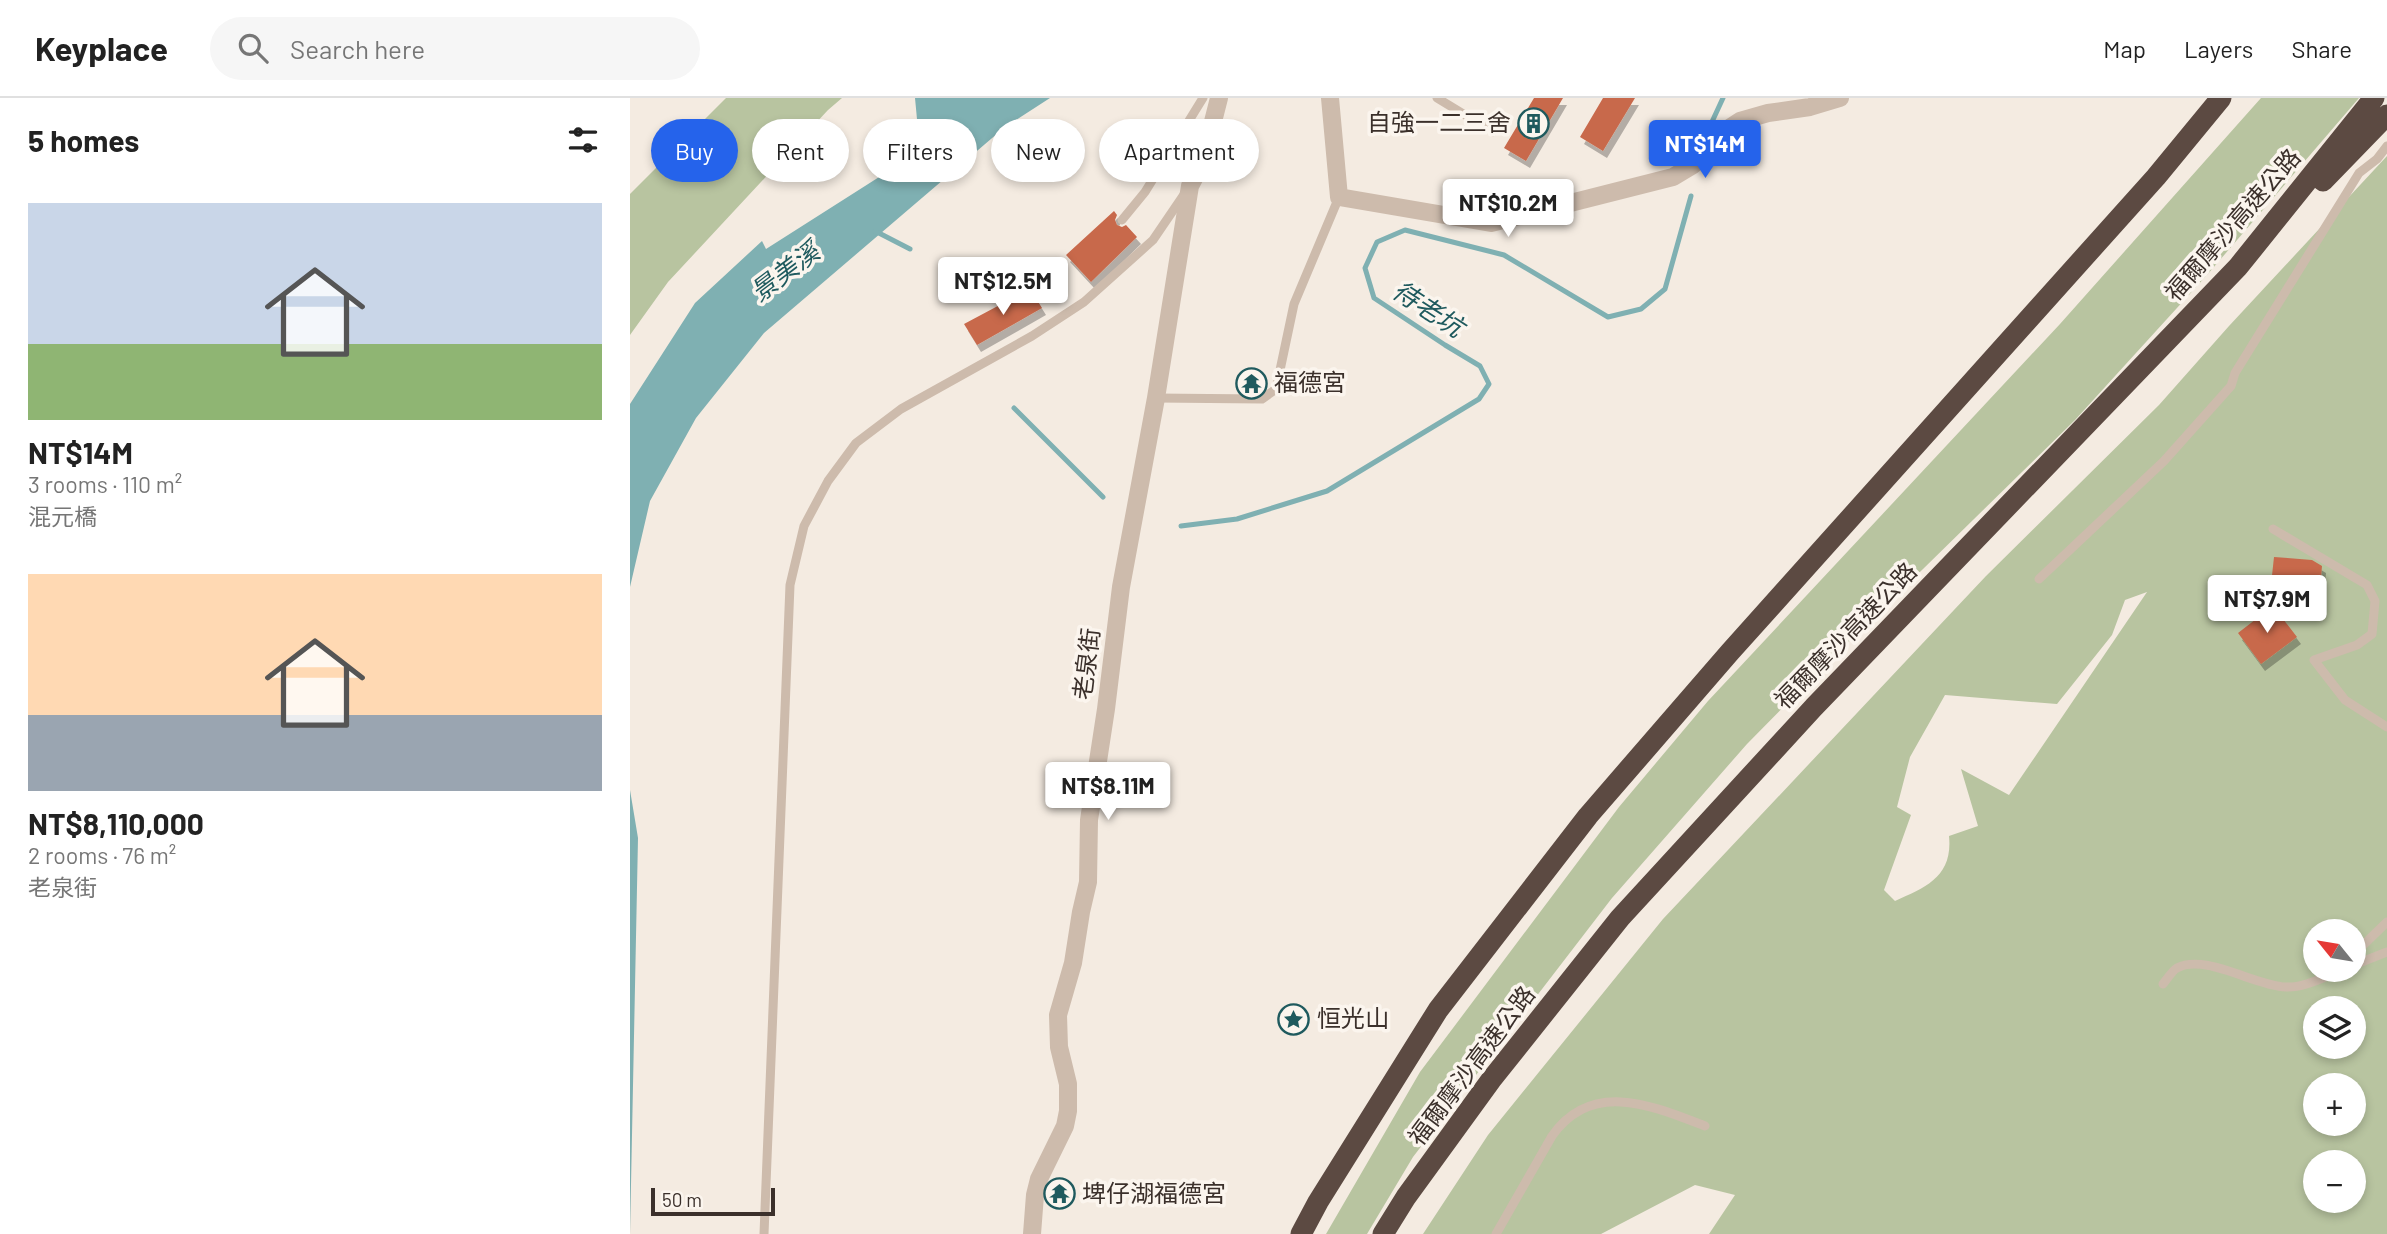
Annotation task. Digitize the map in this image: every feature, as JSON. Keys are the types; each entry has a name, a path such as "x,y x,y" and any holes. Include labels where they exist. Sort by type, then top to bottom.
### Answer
{"highway":[{"name":"福爾摩沙高速公路","path":"1301,1234 1318,1202 1438,1010 1588,816 1730,652 2156,177 2221,98"},
{"name":"福爾摩沙高速公路","path":"1383,1234 1406,1197 1491,1080 1620,918 1814,707 2238,267 2374,98"},
{"path":"2238,267 2387,115"}],"street":[{"name":"老泉街","path":"1032,1234 1039,1179 1065,1126 1068,1111 1068,1084 1059,1047 1058,1015 1072,972 1088,882 1089,820 1121,587 1156,398 1190,186 1203,161 1219,98"},
{"path":"1330,98 1339,197 1491,223 1673,177 1693,165 1709,149 1717,136 1740,121 1840,98"}],"lane":[{"path":"1437,98 1493,132"},
{"path":"1122,220 1145,192 1201,102"},
{"path":"2039,579 2154,471 2231,386 2235,373 2359,173 2377,159 2387,146"},
{"path":"764,1234 790,585 804,526 828,481 856,443 901,409 1032,336 1084,302 1153,240 1190,186"},
{"path":"1156,398 1262,399 1276,389 1294,303 1339,197"},
{"path":"2273,529 2367,585 2375,601 2372,634 2357,645 2314,660 2345,700 2387,727"},
{"path":"2366,942 2387,922"},
{"path":"2366,960 2387,952"},
{"path":"2163,984 2176,968 2191,964 2211,966 2250,980 2285,988 2311,982"},
{"path":"1496,1234 1552,1136 1559,1126 1578,1111 1597,1104 1619,1101 1652,1106 1705,1126"}],"green space":[{"path":"726,98 842,98 820,119 752,119 752,182 761,182 668,282 630,335 630,194 651,173 651,182 738,182 738,119 705,119"},
{"path":"2261,98 2359,98 2207,275 2075,420 1747,744 1612,898 1413,1157 1367,1234 1326,1234 1420,1072 1619,807 1708,701 2060,324"},
{"path":"2387,156 2387,1234 1709,1234 1735,1195 1695,1185 1601,1234 1423,1234 1488,1135 1663,919 1986,576 2159,405","holes":["2147,592 2009,795 1961,769 1978,826 1949,836 1947,861 1936,878 1918,891 1895,901 1884,890 1911,815 1897,807 1910,757 1945,695 2057,704 2112,635 2125,600"]}],"water":[{"path":"915,98 1050,98 1017,119 991,119 991,139 977,151 977,119 917,119"},
{"name":"景美溪","path":"871,182 941,182 764,333 696,418 650,501 630,587 630,404 695,303 762,241 766,249"},
{"path":"630,790 638,838 630,1234"}],"building":[{"name":"自強一二三舍","path":"1534,98 1563,98 1526,161 1504,148"},
{"name":"自強一二三舍","path":"1603,98 1635,98 1603,151 1580,137"},
{"path":"1114,211 1117,225 1126,225 1137,237 1091,282 1066,255"},
{"path":"1030,289 1042,308 977,345 964,324"},
{"path":"2274,557 2312,560 2322,566 2319,598 2270,594"},
{"path":"2273,606 2297,637 2261,664 2238,633"}],"waterway":[{"name":"待老坑","path":"1705,137 1723,98"},
{"name":"待老坑","path":"1181,526 1237,519 1327,491 1479,399 1489,384 1480,366 1374,298 1365,268 1377,242 1405,230 1504,255 1608,317 1641,309 1665,289 1691,196"},
{"name":"待老坑","path":"875,231 910,249"},
{"name":"待老坑","path":"978,292 982,298 1014,295"},
{"name":"待老坑","path":"1014,408 1103,497"}],"place":[{"name":"自強一二三舍","path":"1534,123"},
{"name":"福德宮","path":"1251,383"},
{"name":"恒光山","path":"1294,1019"},
{"name":"埤仔湖福德宮","path":"1059,1194"}]}
